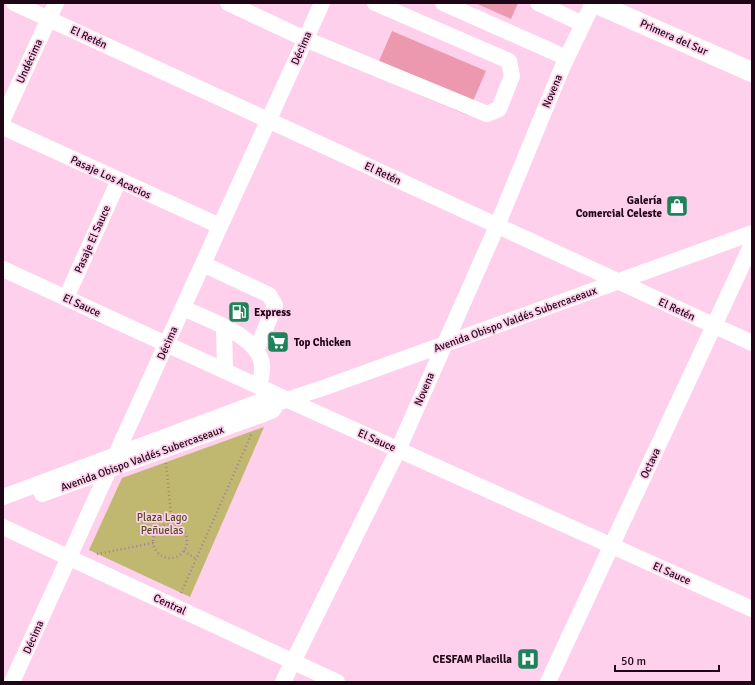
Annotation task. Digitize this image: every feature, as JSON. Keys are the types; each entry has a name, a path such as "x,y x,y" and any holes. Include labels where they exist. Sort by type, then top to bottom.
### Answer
{"main road":[{"name":"Primera del Sur","path":"594,3 752,72"}],"street":[{"name":"El Retén","path":"14,3 752,343"},
{"name":"Undécima","path":"3,119 56,3"},
{"path":"228,3 305,39 487,114 499,109 512,76 509,61 375,3"},
{"name":"Décima","path":"12,682 117,455 182,308 322,3"},
{"path":"443,3 567,58"},
{"path":"538,3 583,24"},
{"name":"Novena","path":"283,682 398,450 442,346 497,226 567,58 594,3"},
{"name":"Pasaje Los Acacios","path":"3,127 220,226"},
{"name":"Pasaje El Sauce","path":"66,298 119,180"},
{"name":"Avenida Obispo Valdés Subercaseaux","path":"3,507 110,470 260,415 273,410 282,401 442,346 752,233"},
{"name":"Octava","path":"548,682 752,244"},
{"path":"203,264 272,298 275,305 256,349"},
{"name":"El Sauce","path":"3,269 260,387 282,401 398,450 752,609"},
{"path":"182,308 242,336 256,349 263,365 260,387"},
{"path":"224,328 225,371"},
{"name":"Avenida Obispo Valdés Subercaseaux","path":"3,497 267,399 282,401"},
{"name":"Central","path":"3,527 337,682"}],"path":[{"path":"176,607 260,415"},
{"path":"165,462 172,524"},
{"path":"167,524 172,524 182,529 187,540 184,551 175,558 164,557 155,550 153,543 154,534 157,530 167,524"},
{"path":"92,555 153,543"},
{"path":"184,551 196,559"}],"green space":[{"name":"Plaza Lago Peñuelas","path":"264,427 190,597 89,550 122,478"}],"building":[{"path":"475,3 518,3 511,19"},
{"path":"392,31 486,71 467,115 373,75"}],"place":[{"name":"Galería Comercial Celeste","path":"677,206"},
{"name":"Express","path":"239,312"},
{"name":"Top Chicken","path":"278,342"},
{"name":"CESFAM Placilla","path":"528,659"}]}
